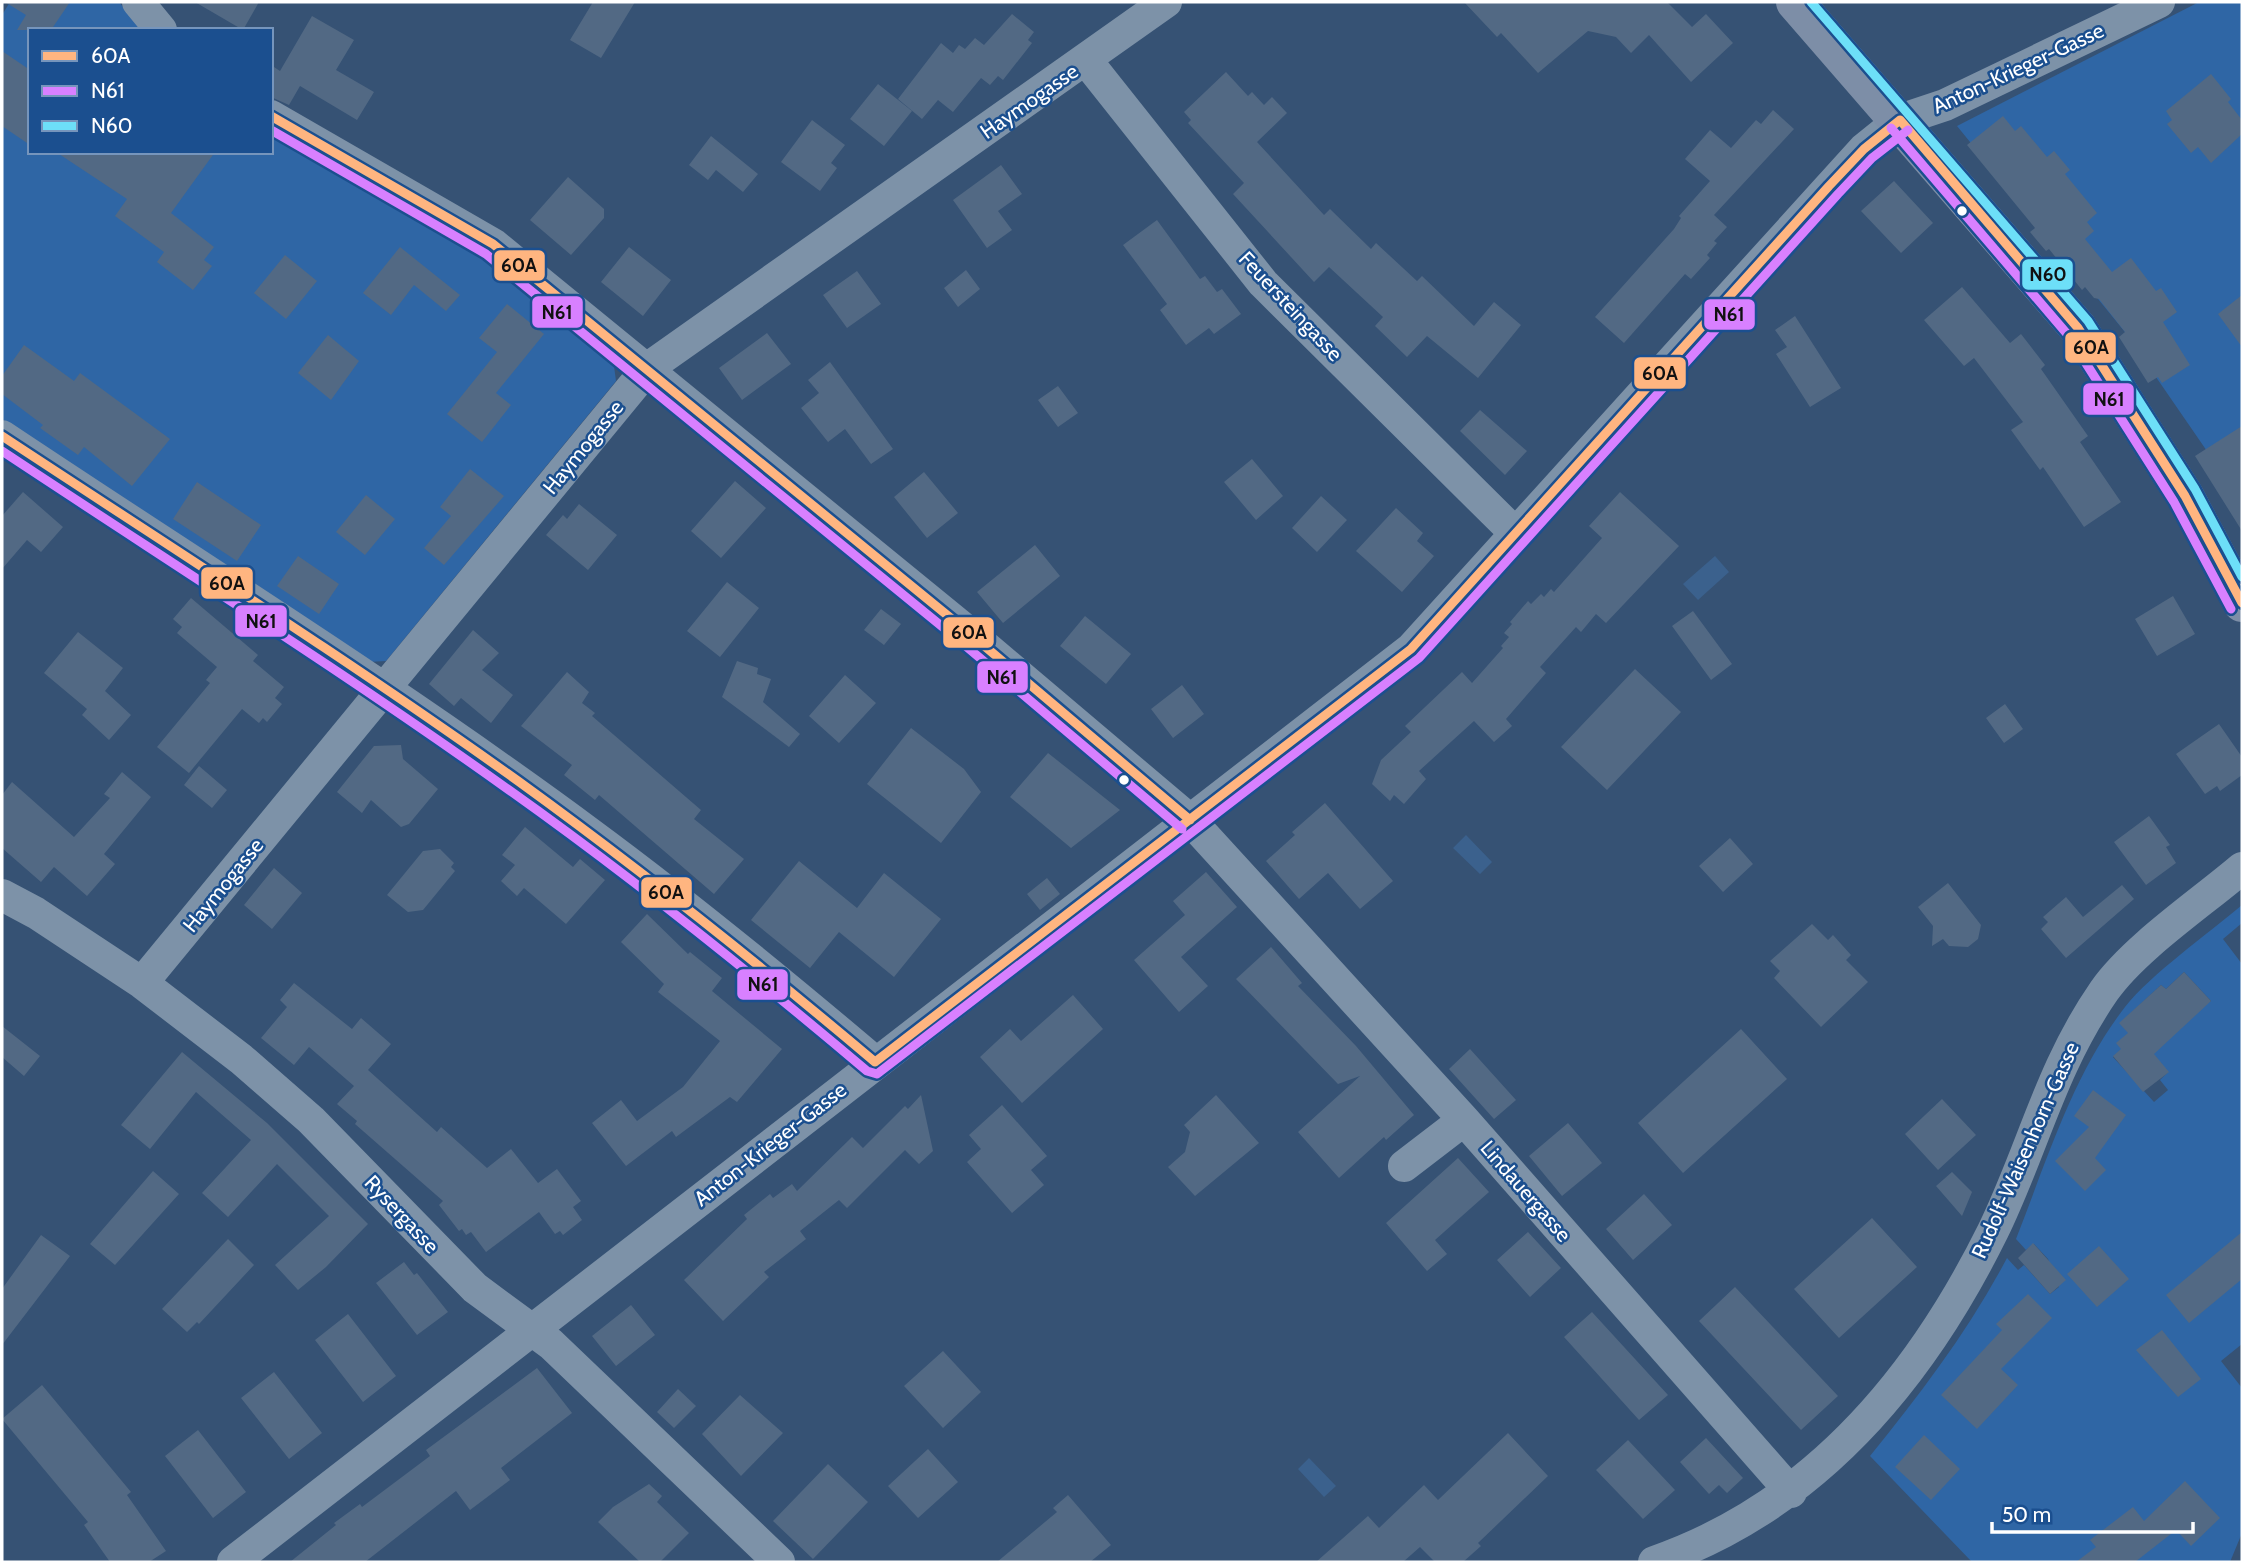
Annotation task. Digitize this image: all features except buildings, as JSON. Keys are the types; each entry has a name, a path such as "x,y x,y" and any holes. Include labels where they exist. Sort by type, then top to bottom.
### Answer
{"main road":[{"path":"1795,2 2078,327 2185,496 2242,603"}],"street":[{"path":"138,2 160,28"},
{"name":"Haymogasse","path":"142,983 648,368 1166,2"},
{"name":"Anton-Krieger-Gasse","path":"243,1559 875,1062 1411,649 1864,149 1900,120 1945,105 2159,2"},
{"name":"Feuersteingasse","path":"1086,60 1263,283 1516,534"},
{"name":"Lindauergasse","path":"273,117 493,244 648,368 1190,820 1464,1120 1791,1492"},
{"path":"2,436 383,690 588,832 727,940 875,1062"},
{"name":"Rudolf-Waisenhorn-Gasse","path":"1654,1562 1693,1548 1761,1512 1791,1492 1837,1452 1895,1387 1947,1315 1993,1229 2057,1072 2074,1036 2106,988 2144,951 2242,868"},
{"name":"Rysergasse","path":"2,895 36,913 142,983 241,1059 311,1120 442,1257 530,1332 551,1344 779,1562"},
{"path":"1404,1166 1464,1120"}],"shaded area":[{"path":"10,2 119,2 140,28 28,28 28,154 273,154 273,133 479,255 614,366 616,381 386,661 368,662 2,419 2,15"},
{"path":"2199,2 2242,2 2242,502 2125,332 1957,126"},
{"path":"1715,556 1729,572 1698,600 1683,584"},
{"path":"1466,835 1492,862 1480,874 1453,848"},
{"path":"2242,905 2242,923 2223,939 2242,964 2242,1344 2221,1361 2242,1388 2242,1533 2230,1562 1972,1562 1870,1456 1943,1360 1977,1310 2007,1258 2018,1270 2024,1265 2050,1294 2059,1287 2048,1259 2034,1244 2026,1250 2016,1239 2076,1089 2107,1033 2136,994","holes":["2184,972 2211,1001 2142,1040 2168,1072 2160,1080 2168,1090 2154,1102 2113,1057 2134,1039 2120,1023 2161,985 2166,989"]},
{"path":"1309,1458 1336,1486 1324,1497 1298,1469"}],"transit line":[{"name":"N60","path":"1811,2 2088,321 2195,489 2242,577"},
{"name":"60A","path":"273,117 493,244 969,633 1190,820"},
{"name":"60A","path":"1900,120 2078,328 2185,496 2242,603"},
{"name":"60A","path":"875,1062 1411,649 1829,186 1864,149 1900,120"},
{"name":"N61","path":"1891,128 2068,335 2174,502 2231,609"},
{"name":"N61","path":"2,451 321,660 509,790 691,927 867,1071 877,1074 1419,658 1838,194 1872,158 1908,130"},
{"name":"N61","path":"273,131 486,254 961,642 1182,829"},
{"name":"60A","path":"2,436 327,649 518,781 699,918 875,1062"}]}
